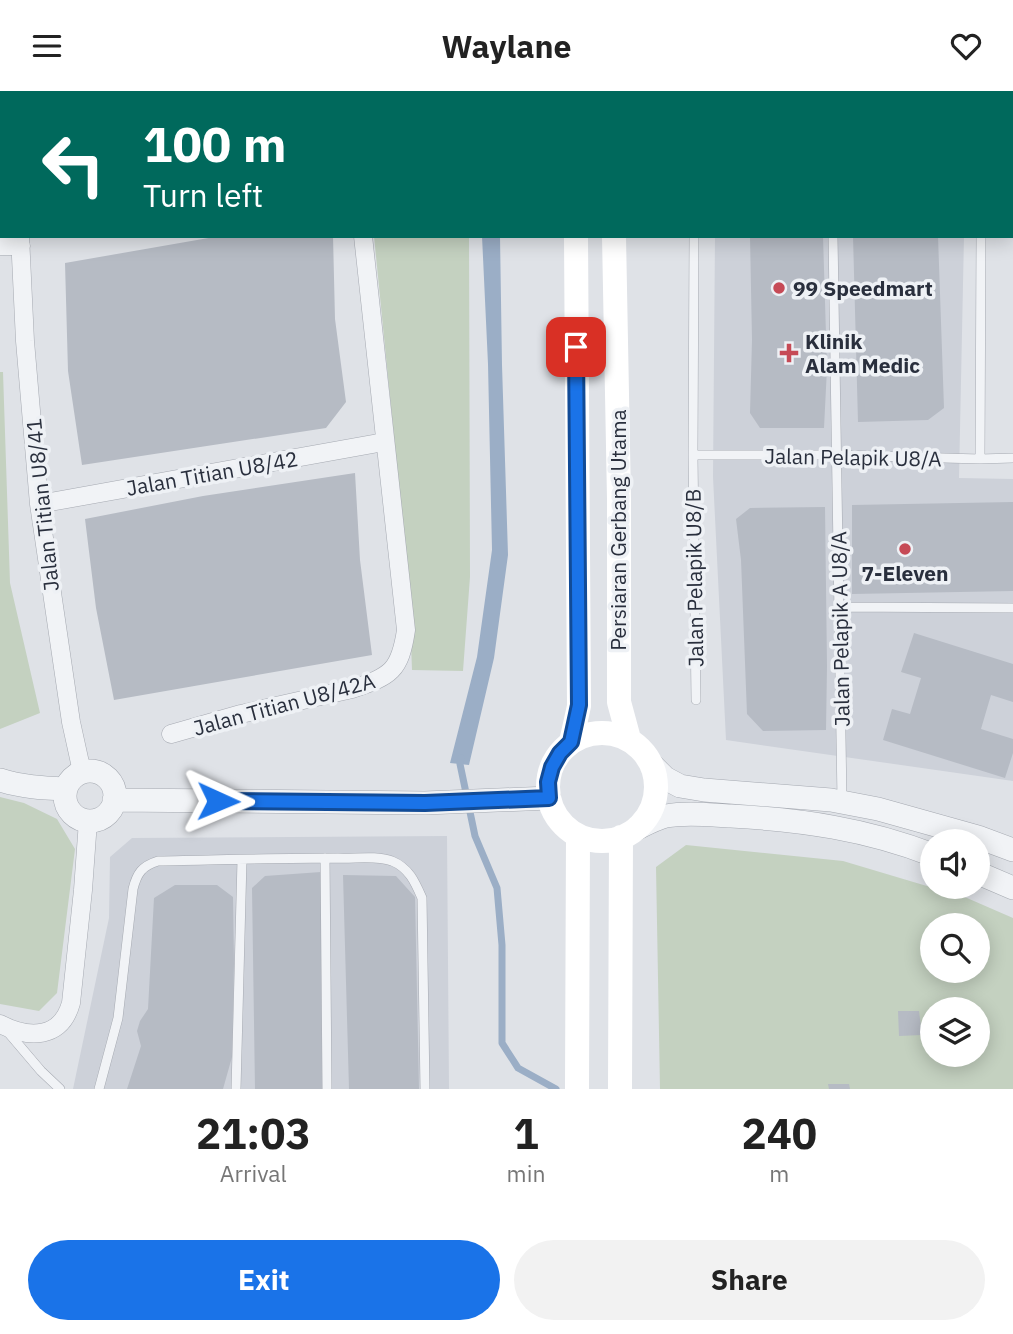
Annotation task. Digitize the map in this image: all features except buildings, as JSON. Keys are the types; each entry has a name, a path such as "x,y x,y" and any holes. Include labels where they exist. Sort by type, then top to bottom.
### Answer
{"main road":[{"name":"Persiaran Gerbang Utama","path":"571,742 579,705 576,238"},
{"name":"Persiaran Gerbang Utama","path":"614,238 619,702 629,739"},
{"path":"615,734 629,739 643,751 652,765 656,782 655,800 648,815 629,833 607,841 592,840 579,836 565,826 555,813 549,798 548,782 560,753 571,742 585,735 615,734"},
{"path":"620,1086 629,833"},
{"path":"577,1078 579,836"}],"street":[{"path":"363,238 384,442"},
{"path":"0,246 21,241"},
{"name":"Jalan Titian U8/41","path":"21,241 25,341 39,503 71,722 82,772"},
{"name":"Jalan Titian U8/42","path":"39,503 384,442"},
{"name":"Jalan Titian U8/42A","path":"172,734 241,714 370,684 383,678 397,664 406,630 384,442"},
{"path":"652,765 664,778 680,786 831,800 878,809 949,829"},
{"path":"82,772 96,772 103,775 112,786 114,800 105,816 88,821 69,811 65,804 66,789 70,781 82,772"},
{"path":"0,780 23,786 66,789"},
{"path":"114,800 425,803 549,798"},
{"path":"629,833 667,816 689,814 780,819 822,824 874,835 920,851"},
{"path":"2,1025 36,1033 52,1031 68,1013 88,821"},
{"path":"990,838 1013,830"},
{"path":"990,841 1013,850"}],"lane":[{"name":"Jalan Pelapik U8/B","path":"694,238 696,700"},
{"name":"Jalan Pelapik A U8/A","path":"833,238 842,803"},
{"path":"980,459 981,238"},
{"name":"Jalan Pelapik U8/A","path":"693,455 1013,458"},
{"path":"839,607 1013,608"},
{"path":"325,858 327,1089"},
{"path":"99,1089 118,1018 133,889 140,870 158,861 325,858 390,860 410,874 416,884 422,898 425,1089"},
{"path":"236,1089 242,860"},
{"path":"2,1025 60,1089"}],"shaded area":[{"path":"715,238 964,238 959,478 1013,479 1013,781 726,740 713,477"},
{"path":"447,836 449,1089 73,1089 109,918 110,857 132,838"}],"green space":[{"path":"374,238 469,238 470,577 463,671 412,670 409,589"},
{"path":"0,372 3,372 10,583 40,713 0,729"},
{"path":"0,797 24,803 57,819 75,849 57,993 39,1011 0,1004"},
{"path":"686,845 843,861 920,884 920,899 969,899 1013,918 1013,1089 660,1089 656,867"}],"water":[{"path":"482,238 500,238 508,555 494,658 469,765 450,763 477,657 492,550"}],"waterway":[{"path":"461,758 475,836 497,888 502,945 502,1043 518,1068 556,1089"}],"place":[{"name":"99 Speedmart","path":"779,288"},
{"name":"Klinik Alam Medic","path":"789,353"},
{"name":"7-Eleven","path":"905,549"}],"route":[{"path":"218,801 425,803 549,798 548,782 552,767 560,753 571,742 579,705 576,347"}]}
